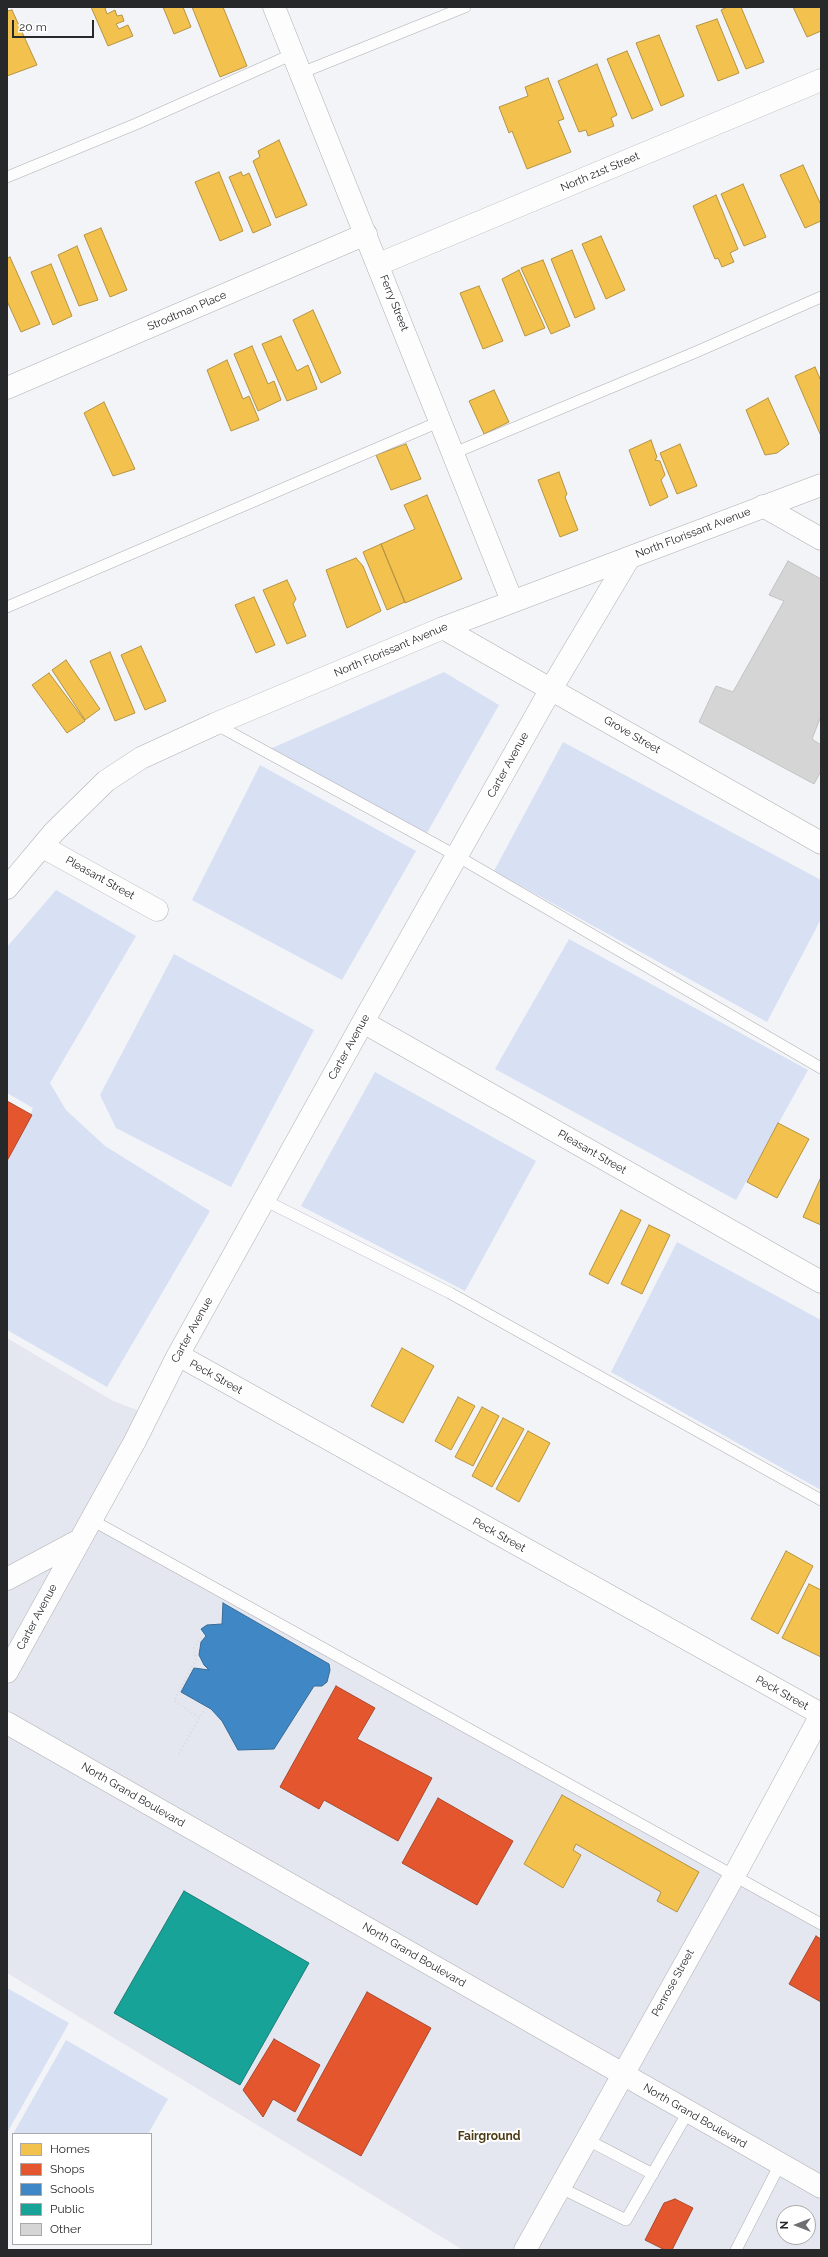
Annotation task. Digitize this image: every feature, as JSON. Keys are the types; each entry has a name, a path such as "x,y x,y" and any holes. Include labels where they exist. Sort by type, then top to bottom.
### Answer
{"street":[{"name":"Ferry Street","path":"274,7 379,264 512,601"},
{"name":"North 21st Street","path":"379,264 821,80"},
{"name":"Strodtman Place","path":"7,388 366,234"},
{"name":"North Florissant Avenue","path":"7,888 54,832 106,781 141,758 215,724 443,628 821,485"},
{"path":"763,506 821,539"},
{"name":"Carter Avenue","path":"7,1672 90,1519 135,1441 178,1355 363,1022 551,689 629,558"},
{"name":"Grove Street","path":"443,628 821,844"},
{"name":"Pleasant Street","path":"43,846 157,910"},
{"name":"Pleasant Street","path":"363,1022 821,1282"},
{"name":"Peck Street","path":"178,1355 821,1715"},
{"path":"7,1579 78,1541"},
{"name":"Penrose Street","path":"524,2250 622,2073 734,1876 821,1715"},
{"name":"North Grand Boulevard","path":"7,1723 821,2187"}],"lane":[{"path":"7,178 143,121 297,64 465,7"},
{"path":"454,453 696,352 821,297"},
{"path":"7,607 441,421"},
{"path":"215,724 457,856 821,1068"},
{"path":"264,1200 450,1293 821,1500"},
{"path":"90,1519 821,1924"},
{"path":"559,2187 626,2220 688,2112"},
{"path":"586,2139 653,2174"},
{"path":"736,2250 780,2164"}],"path":[{"path":"200,1717 174,1701 196,1660 194,1648 202,1635"},
{"path":"179,1754 205,1708"}],"shaded area":[{"path":"444,672 499,705 427,833 270,749"},
{"path":"563,742 821,880 821,919 767,1022 494,871"},
{"path":"260,765 416,851 342,980 192,900"},
{"path":"56,890 136,936 50,1083 66,1110 105,1146 210,1211 107,1387 7,1330 7,1163 33,1108 7,1093 7,947"},
{"path":"569,939 808,1070 736,1200 495,1069"},
{"path":"174,954 314,1030 231,1187 116,1128 100,1095"},
{"path":"375,1072 536,1161 465,1291 301,1206"},
{"path":"677,1242 821,1320 821,1490 611,1372"},
{"path":"7,1338 113,1401 148,1414 90,1519 821,1925 821,2250 463,2250 7,1973"},
{"path":"7,1988 69,2023 7,2133"},
{"path":"66,2040 168,2099 149,2133 14,2133"}],"building: Homes":[{"path":"91,7 107,7 105,8 107,14 115,10 117,16 122,15 124,21 116,24 119,29 128,25 133,36 108,46"},
{"path":"163,7 183,7 191,27 174,34"},
{"path":"192,7 223,7 247,66 220,77"},
{"path":"727,7 741,7 764,62 746,69 721,10"},
{"path":"793,7 821,7 821,31 807,37"},
{"path":"12,10 37,65 7,76 7,11"},
{"path":"717,19 739,73 718,81 696,26"},
{"path":"659,35 684,96 661,106 636,43"},
{"path":"627,51 653,110 632,119 607,59"},
{"path":"597,64 617,115 611,118 614,126 588,136 586,130 579,132 558,81"},
{"path":"548,78 564,119 558,121 571,152 527,169 512,131 509,133 499,107 528,96 525,87"},
{"path":"279,140 307,205 276,218 253,161 260,157 258,151"},
{"path":"803,165 821,205 821,221 805,228 780,175"},
{"path":"219,172 243,231 220,241 195,182"},
{"path":"241,172 243,176 249,173 271,225 253,233 229,177"},
{"path":"743,184 766,237 744,246 721,194"},
{"path":"716,195 738,249 730,253 734,262 722,267 718,258 715,259 693,206"},
{"path":"101,228 127,290 110,297 84,235"},
{"path":"601,236 625,290 606,299 582,244"},
{"path":"77,246 98,300 79,306 58,255"},
{"path":"572,250 595,309 575,318 551,259"},
{"path":"10,257 40,324 21,332 7,301 7,258"},
{"path":"543,260 570,326 551,334 521,268"},
{"path":"51,264 72,316 53,325 31,272"},
{"path":"519,270 545,328 525,336 502,279"},
{"path":"479,286 503,341 483,349 460,293"},
{"path":"313,310 341,373 321,383 293,320"},
{"path":"281,336 297,371 308,365 317,389 287,401 262,344"},
{"path":"252,346 268,384 274,381 281,400 258,411 234,354"},
{"path":"227,360 243,399 249,396 259,420 231,431 207,370"},
{"path":"815,367 821,381 821,436 795,376"},
{"path":"494,390 509,422 484,434 469,401"},
{"path":"768,398 789,444 777,453 765,455 746,410"},
{"path":"104,402 135,469 113,476 84,413"},
{"path":"651,440 657,457 655,460 660,461 665,475 661,480 668,497 650,506 629,450"},
{"path":"406,444 421,479 391,490 376,455"},
{"path":"680,444 697,486 677,494 660,453"},
{"path":"559,472 567,494 565,497 578,530 560,537 538,480"},
{"path":"427,495 462,579 405,603 381,544 415,529 404,505"},
{"path":"381,544 405,602 387,610 363,552"},
{"path":"356,558 363,566 381,611 347,628 326,570"},
{"path":"287,580 296,599 293,604 306,636 287,644 263,590"},
{"path":"254,597 275,645 256,653 235,605"},
{"path":"141,646 166,701 145,710 121,655"},
{"path":"110,652 135,713 115,721 90,661"},
{"path":"66,660 100,709 85,720 52,670"},
{"path":"49,673 85,721 67,733 32,685"},
{"path":"778,1123 809,1139 777,1198 747,1182"},
{"path":"821,1177 821,1225 803,1217"},
{"path":"621,1210 641,1220 608,1284 589,1274"},
{"path":"649,1225 670,1235 642,1294 621,1284"},
{"path":"402,1348 434,1366 403,1423 371,1406"},
{"path":"458,1397 475,1406 451,1450 435,1441"},
{"path":"482,1407 499,1416 473,1466 455,1457"},
{"path":"503,1418 524,1429 492,1487 472,1476"},
{"path":"528,1431 550,1443 519,1502 496,1489"},
{"path":"786,1551 813,1566 778,1634 751,1619"},
{"path":"809,1584 821,1590 821,1657 782,1638"},
{"path":"562,1795 699,1872 677,1912 657,1901 661,1892 576,1844 573,1850 581,1855 563,1888 524,1864"}],"building: Shops":[{"path":"7,1101 32,1115 7,1161"},
{"path":"336,1686 375,1708 357,1739 432,1778 398,1841 324,1800 319,1809 280,1787"},
{"path":"438,1798 513,1841 477,1905 402,1863"},
{"path":"816,1936 821,1939 821,2002 789,1984"},
{"path":"367,1992 431,2028 361,2156 297,2120"},
{"path":"274,2039 320,2065 295,2112 273,2099 263,2117 243,2090"},
{"path":"675,2199 693,2208 672,2250 665,2250 645,2240 664,2203"}],"building: Schools":[{"path":"223,1603 329,1664 330,1670 327,1682 322,1686 314,1686 274,1749 238,1750 222,1721 211,1709 181,1692 194,1668 209,1670 204,1665 199,1655 201,1642 206,1636 201,1629 207,1625 222,1624"}],"building: Public":[{"path":"184,1891 309,1963 240,2085 114,2013"}],"building: Other":[{"path":"788,561 821,579 821,716 812,739 821,745 821,771 814,784 699,722 716,686 733,692 784,601 769,595"}],"district":[{"name":"Fairground","path":"489,2136"}]}
